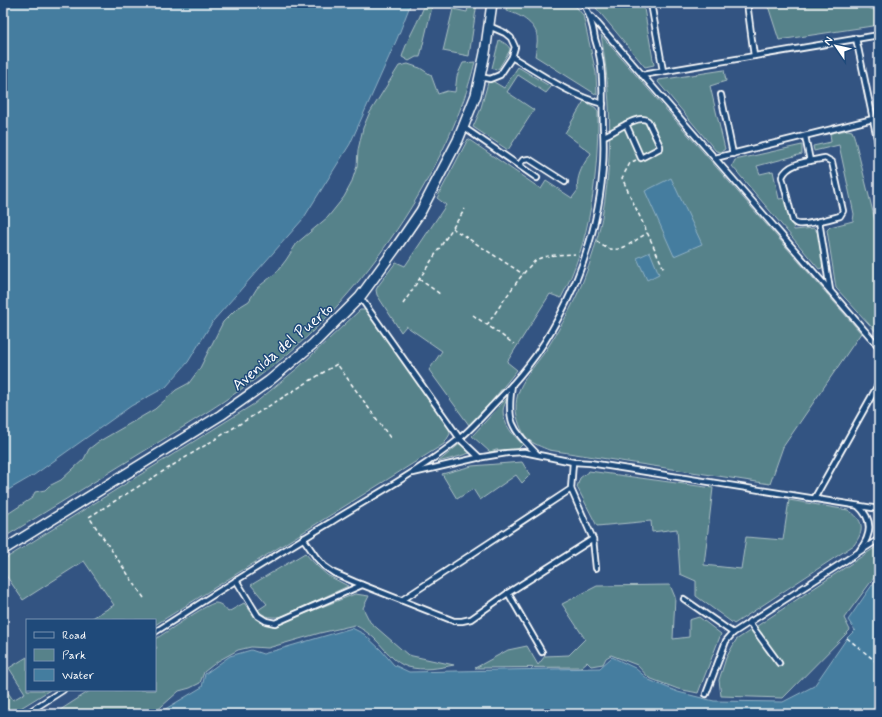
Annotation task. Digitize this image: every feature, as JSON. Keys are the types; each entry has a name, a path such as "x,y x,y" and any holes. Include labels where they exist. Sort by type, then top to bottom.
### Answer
{"street":[{"name":"Avenida del Puerto","path":"3,550 221,415 269,381 313,344 360,297 421,211 458,140 476,95 492,3"}],"lane":[{"path":"156,631 303,538 410,473 460,439 513,384 535,356 567,300 583,264 599,195 604,136 600,59 589,15 583,3"},
{"path":"651,3 663,71"},
{"path":"747,3 754,56"},
{"path":"589,15 879,346"},
{"path":"480,77 490,79 500,75 512,57 515,47 511,38 505,33 489,26"},
{"path":"642,75 879,35"},
{"path":"856,38 879,148"},
{"path":"512,57 572,93 588,100 603,104"},
{"path":"721,95 733,154"},
{"path":"604,136 626,124 641,118 645,118 648,121 660,146 658,150 641,158 626,124"},
{"path":"714,158 873,119"},
{"path":"463,127 537,178"},
{"path":"805,136 810,161"},
{"path":"519,165 523,160 529,158 565,182"},
{"path":"825,158 832,162 843,211 840,216 819,221 800,225 793,221 782,177 784,172 789,168 825,158"},
{"path":"819,221 830,291"},
{"path":"360,297 460,439 480,458"},
{"path":"814,499 879,383"},
{"path":"513,384 510,401 510,415 513,426 521,437 538,454"},
{"path":"410,473 480,458 518,453 538,454 573,462 590,463 879,509"},
{"path":"573,462 571,489 593,539 596,568"},
{"path":"402,600 571,489"},
{"path":"858,506 864,511 869,525 867,539 858,553"},
{"path":"303,538 324,566 334,572 362,585 454,621 471,619 508,593 593,539"},
{"path":"706,694 726,641 732,633 879,539"},
{"path":"236,580 258,616 266,621 275,623 362,585"},
{"path":"508,593 542,652"},
{"path":"684,600 732,633"},
{"path":"749,622 779,663"},
{"path":"26,714 62,691"}],"path":[{"path":"641,158 630,163 622,178 664,269"},
{"path":"403,304 465,208"},
{"path":"452,228 523,274"},
{"path":"596,240 602,246 611,250 616,250 621,249 647,233"},
{"path":"487,325 523,274 537,259 575,254"},
{"path":"419,279 440,294"},
{"path":"473,315 514,344"},
{"path":"144,598 89,517 337,364 391,439"},
{"path":"847,638 879,664"}],"green space":[{"path":"425,3 433,3 420,57 416,57 409,61 402,57"},
{"path":"469,3 477,3 469,56 443,51 453,9 467,12"},
{"path":"507,3 573,3 583,15 596,73 597,95 535,56 537,41 536,32 526,20 516,14 506,11"},
{"path":"592,3 643,3 654,65 645,67"},
{"path":"764,3 861,3 879,12 879,25 779,40 769,9"},
{"path":"601,35 861,333 783,447 770,484 549,450 530,441 525,436 519,424 516,408 519,391 527,376 552,341 576,297 589,267 605,202 610,135 609,101"},
{"path":"499,40 507,45 510,50 499,68 496,70 492,68"},
{"path":"475,62 463,101 447,141 427,181 377,258 349,293 319,325 273,366 223,402 3,538 3,517 32,498 35,492 45,490 49,486 61,480 84,459 89,449 98,442 155,409 176,390 189,383 200,368 223,322 236,309 249,301 257,288 276,273 297,243 328,217 344,197 351,184 357,166 358,150 363,128 369,114 399,66 408,64 420,68 431,75 438,94 447,91 455,92 457,76 463,63"},
{"path":"518,67 551,87 546,93 518,75 507,92 534,110 508,150 473,127 480,111 489,79 504,88"},
{"path":"724,70 726,81 710,86 725,149 721,152 716,151 658,82 659,80"},
{"path":"584,101 596,108 598,112 598,136 591,208 579,254 561,298 550,294 507,362 517,370 492,401 469,425 429,370 442,351 406,326 401,332 377,295 376,290 396,262 405,266 446,205 437,198 468,139 541,189 546,181 572,198 578,190 578,180 581,170 591,153 565,133"},
{"path":"848,130 852,131 854,136 875,220 879,219 879,335 836,288 827,230 830,227 853,221 854,214 839,145 814,151 813,146 831,142 830,133"},
{"path":"802,145 802,154 757,166 760,174 773,171 779,199 786,198 794,230 814,228 818,233 823,265 822,268 819,269 732,166 735,160"},
{"path":"360,310 365,310 370,314 449,426 450,434 444,444 156,624 156,619 91,619 114,605 84,561 23,600 3,571 3,560 254,404 299,367"},
{"path":"507,398 503,409 503,416 513,434 523,444 518,449 496,450 490,452 472,436"},
{"path":"462,442 473,452 438,462"},
{"path":"522,462 530,475 522,483 516,475 480,500 473,489 457,499 442,474 472,466"},
{"path":"589,471 713,488 704,565 741,569 746,537 783,540 789,500 848,510 860,522 860,535 854,545 734,624 696,596 696,581 680,574 677,529 652,532 651,521 597,526 577,487 580,478"},
{"path":"879,545 879,571 844,618 850,630 783,698 721,696 719,680 726,658 736,640"},
{"path":"305,553 327,575 348,586 284,616 270,617 260,613 258,610 267,604 251,585"},
{"path":"670,585 675,597 673,639 689,637 689,620 699,617 721,634 698,693 678,689 649,678 637,665 611,655 606,658 603,664 591,666 587,662 581,667 475,668 508,650 527,646 538,665 545,656 569,655 585,639 562,604 597,586"},
{"path":"355,594 369,596 363,608 370,622 408,655 454,665 425,669 403,665 394,659 375,639 355,625 320,633 268,648 251,647 238,650 218,661 204,672 200,683 179,691 153,714 54,714 89,691 156,691 156,638 210,605 215,603 219,604 228,612 244,603 256,618 273,626"},
{"path":"26,658 26,691 48,691 11,714 3,714 3,685 13,700 25,693 9,668"}],"water":[{"path":"3,3 411,3 397,39 350,144 303,219 213,321 188,362 166,387 131,406 34,475 3,493"},
{"path":"671,178 702,244 674,256 645,191"},
{"path":"650,252 659,274 647,280 637,258"},
{"path":"879,575 879,714 157,714 202,687 205,674 230,656 251,650 263,654 352,628 364,634 394,665 409,672 600,668 612,657 635,668 649,680 678,692 714,701 783,702 814,686 847,638 855,630 848,620"}]}
